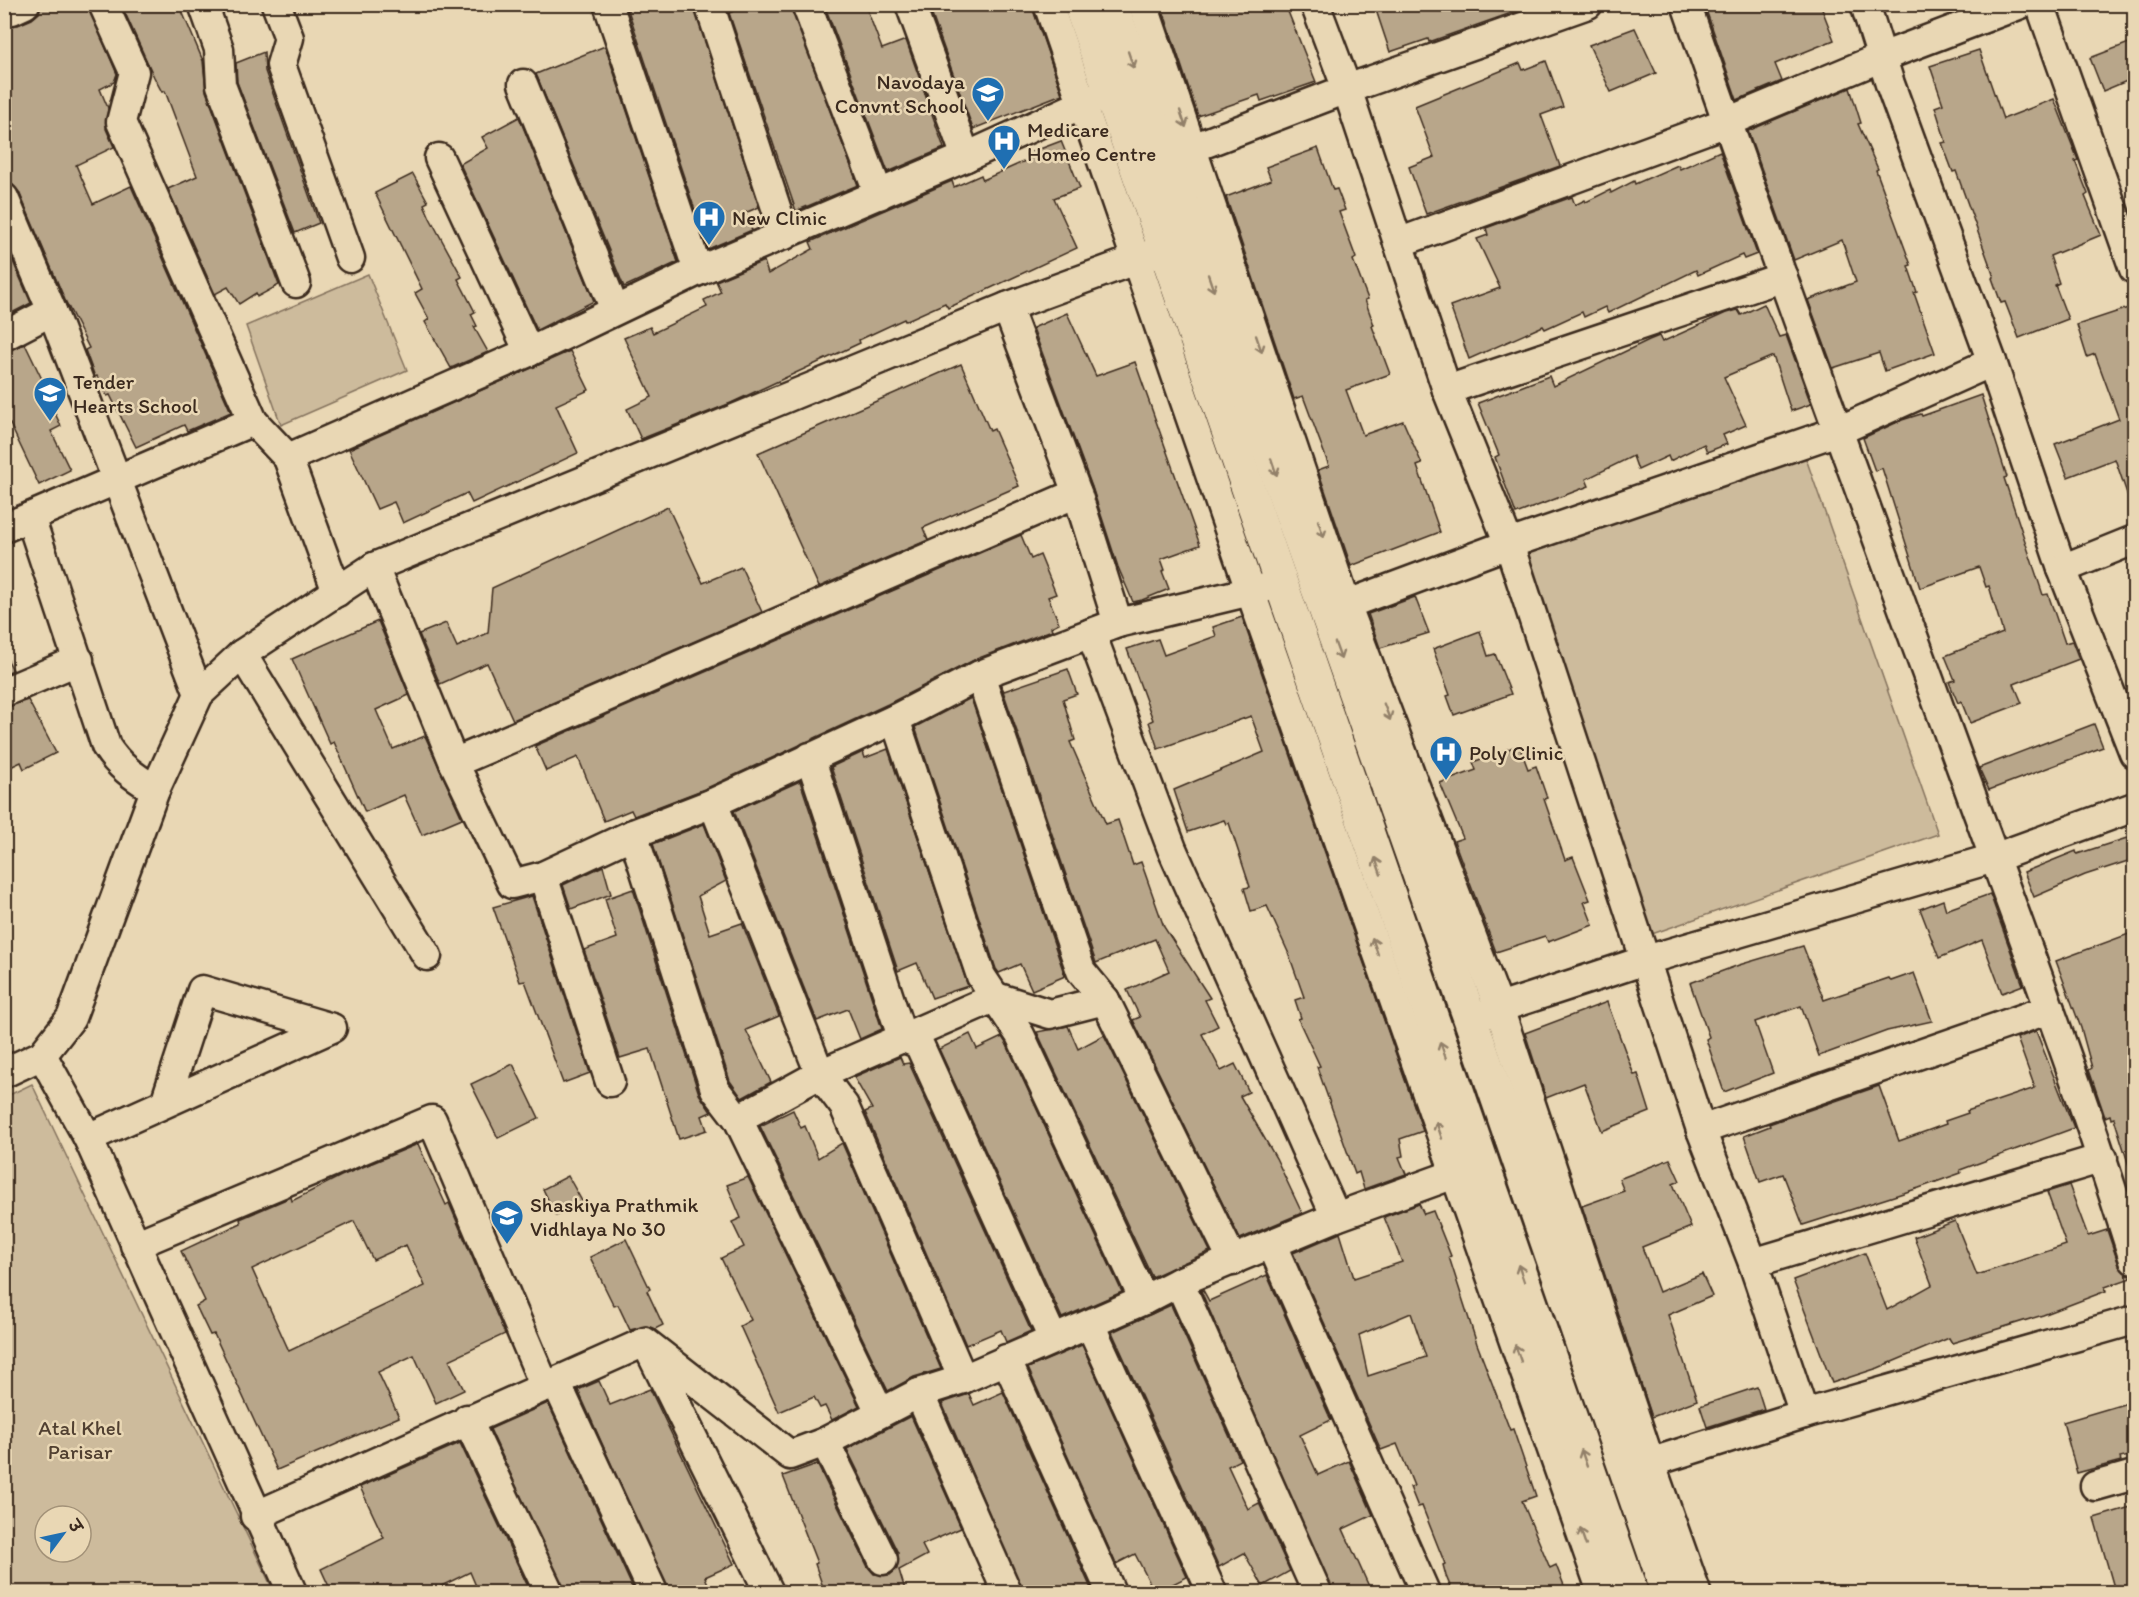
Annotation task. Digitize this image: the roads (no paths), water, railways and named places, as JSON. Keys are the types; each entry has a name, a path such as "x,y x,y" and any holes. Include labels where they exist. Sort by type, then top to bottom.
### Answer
{"main road":[{"path":"1080,4 1097,97 1166,158"},
{"path":"1111,4 1166,158 1166,248 1265,588 1469,1169 1630,1593"},
{"path":"1166,248 1336,609 1485,1014 1638,1466 1668,1593"}],"street":[{"path":"104,4 134,72 121,122 253,422 288,458 337,592"},
{"path":"203,4 219,50 221,85 296,283"},
{"path":"276,4 289,38 281,65 350,258"},
{"path":"608,4 698,272"},
{"path":"709,4 785,236"},
{"path":"806,4 879,195"},
{"path":"910,4 966,157"},
{"path":"4,1072 42,1054 70,1018 156,790 199,694 242,654 374,567 1007,307 1166,248 1097,97 1048,4"},
{"path":"1143,4 1166,158 1336,609 1509,544 1838,431 1992,362"},
{"path":"1315,4 1347,89 1447,390 1509,544 1701,1130 1753,1263 1804,1414"},
{"path":"1166,158 1347,89 1588,4"},
{"path":"1686,4 1838,431 2050,1009 2103,1158 2134,1260"},
{"path":"1865,4 1992,362 2062,569 2134,753"},
{"path":"1398,243 1727,122 1882,57 2021,4"},
{"path":"2040,4 2134,269"},
{"path":"523,84 615,310"},
{"path":"288,458 529,352 698,272 966,157 1097,97"},
{"path":"439,158 529,352"},
{"path":"4,198 52,311 199,694"},
{"path":"1447,390 1783,278"},
{"path":"1007,307 1077,493 1118,623"},
{"path":"4,336 52,311"},
{"path":"156,790 128,773 106,746 79,660 17,523 117,478 253,422"},
{"path":"454,763 1077,493"},
{"path":"2062,569 2134,540"},
{"path":"374,567 454,763 512,884 543,876 633,834 713,803 895,719 980,675 1118,623 1265,588"},
{"path":"1090,633 1172,849 1336,1217"},
{"path":"242,654 427,956"},
{"path":"4,692 79,660"},
{"path":"980,675 1081,971 1105,1000 1233,1261"},
{"path":"895,719 981,976 1020,1035 1144,1300"},
{"path":"810,757 902,1037 918,1044 1053,1339"},
{"path":"713,803 820,1074 844,1106 963,1379"},
{"path":"1485,1014 1646,960 1994,858 2134,807"},
{"path":"633,834 715,1089 738,1119 880,1412"},
{"path":"543,876 610,1082"},
{"path":"88,1138 332,1028 202,990 165,1103"},
{"path":"738,1119 820,1074 996,997 1050,1014 1105,1000"},
{"path":"1701,1130 2050,1009"},
{"path":"42,1054 88,1138 255,1515 292,1593"},
{"path":"135,1245 432,1120 551,1384 653,1593"},
{"path":"1753,1263 2103,1158"},
{"path":"645,1342 790,1455 825,1442 919,1393 963,1379 1144,1300 1179,1282 1336,1217 1469,1169 1602,1593"},
{"path":"1272,1245 1425,1593"},
{"path":"1179,1282 1317,1593"},
{"path":"1696,1593 1638,1466 1804,1414 2134,1320"},
{"path":"1090,1324 1212,1593"},
{"path":"255,1515 645,1342"},
{"path":"645,1342 769,1593"},
{"path":"1006,1359 1112,1593"},
{"path":"919,1393 1007,1593"},
{"path":"467,1419 549,1593"},
{"path":"825,1442 883,1560"},
{"path":"2095,1486 2134,1475"}],"place":[{"name":"Navodaya Convnt School","path":"988,122"},
{"name":"Medicare Homeo Centre","path":"1004,170"},
{"name":"New Clinic","path":"709,246"},
{"name":"Tender Hearts School","path":"50,422"},
{"name":"Poly Clinic","path":"1446,781"},
{"name":"Shaskiya Prathmik Vidhlaya No 30","path":"507,1245"}],"park label":[{"name":"Atal Khel Parisar","path":"80,1439"}]}
